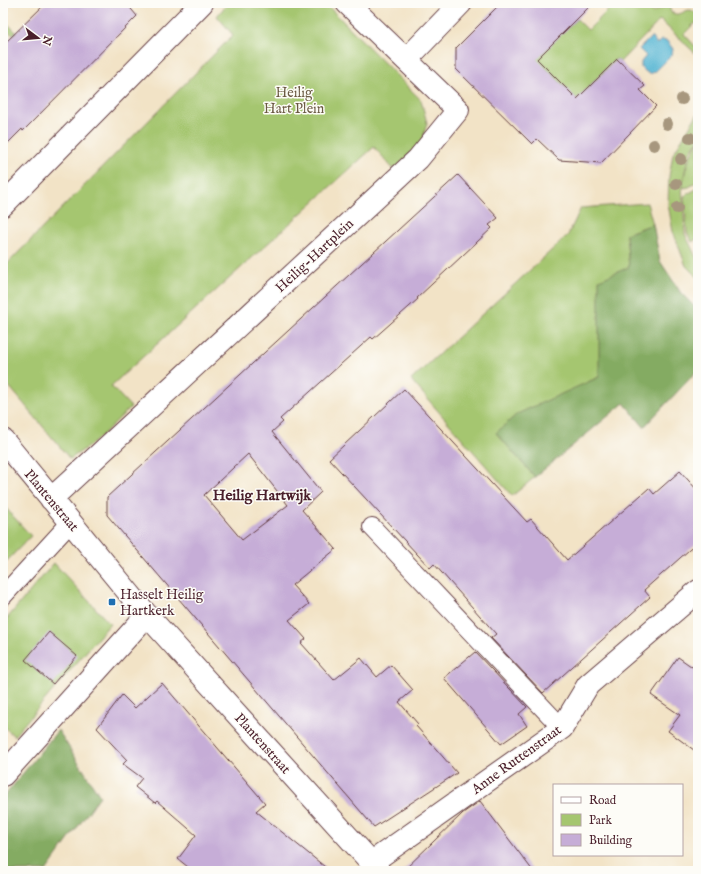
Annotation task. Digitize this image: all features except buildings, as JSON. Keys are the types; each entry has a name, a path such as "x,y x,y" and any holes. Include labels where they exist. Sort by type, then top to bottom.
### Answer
{"street":[{"path":"3,205 202,3"},
{"name":"Heilig-Hartplein","path":"51,499 418,159 458,110 347,3"},
{"path":"406,60 461,3"},
{"name":"Plantenstraat","path":"3,440 147,614 375,866"},
{"name":"Anne Ruttenstraat","path":"375,866 562,728 588,685 698,592"},
{"path":"3,775 147,614"}],"lane":[{"path":"3,596 71,522"},
{"path":"372,527 562,728"}],"green space":[{"name":"Heilig Hart Plein","path":"228,3 325,3 421,100 427,123 422,142 394,170 374,147 111,386 131,407 95,442 70,459 3,379 3,268 233,35 217,16"},
{"path":"615,3 643,3 653,12 669,5 671,12 675,14 679,14 687,10 694,11 698,15 697,25 695,23 684,34 695,46 698,43 697,55 660,20 620,62 616,59 577,99 547,69 525,70 577,19 588,30"},
{"path":"3,19 16,32 13,35 3,27"},
{"path":"698,113 698,140 689,153 682,185 685,234 698,261 698,278 686,266 673,232 668,204 669,176 673,154"},
{"path":"698,141 698,181 689,187 683,188 684,176 692,152"},
{"path":"698,188 698,238 692,242 687,233 684,196"},
{"path":"647,203 653,224 626,234 629,267 599,377 586,383 510,449 535,477 512,496 411,380 568,235 581,208"},
{"path":"653,224 660,261 681,293 698,310 698,370 644,427 624,403 535,477 496,433 517,414 599,377 599,280 629,267 626,234"},
{"path":"3,505 31,536 3,565"},
{"path":"54,563 110,624 14,736 3,726 3,623"},
{"path":"58,730 100,796 46,871 3,871 3,798"}],"water":[{"path":"651,37 657,44 661,40 667,41 673,49 672,55 655,72 649,74 641,68 641,62 646,56 639,49"}],"place":[{"name":"Hasselt Heilig Hartkerk","path":"112,602"}],"district":[{"name":"Heilig Hartwijk","path":"262,495"}]}
